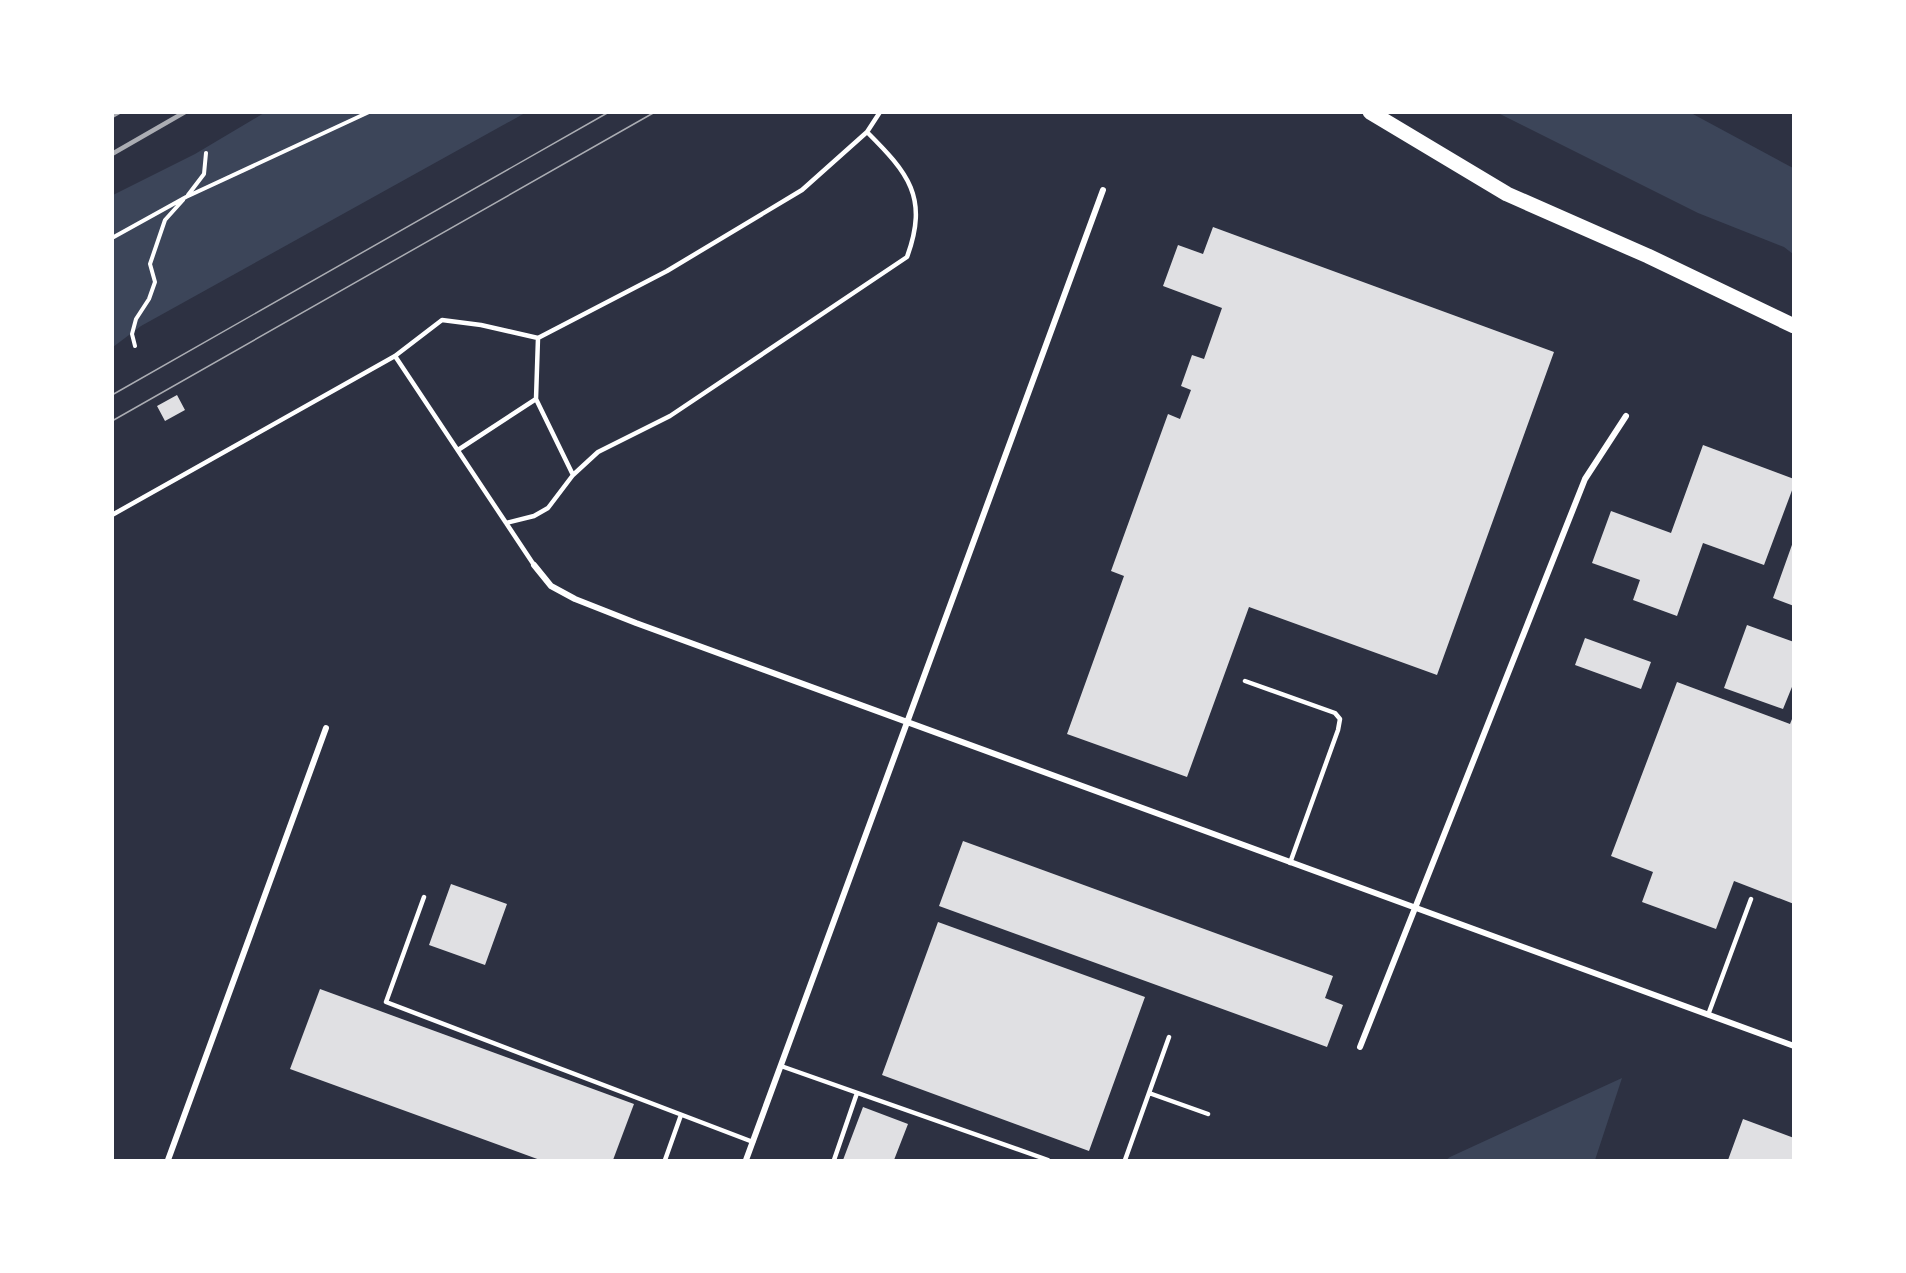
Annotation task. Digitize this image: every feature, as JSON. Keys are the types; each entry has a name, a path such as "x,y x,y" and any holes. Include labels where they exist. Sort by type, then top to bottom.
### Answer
{"main road":[{"path":"1370,112 1507,194 1648,256 1794,326"}],"street":[{"path":"746,1161 1103,190"},
{"path":"1360,1047 1585,479 1626,416"},
{"path":"534,565 551,586 575,599 907,723 1794,1046"},
{"path":"168,1161 326,728"}],"lane":[{"path":"112,515 395,356 442,320 481,325 538,338 668,271 802,190 867,132 880,112"},
{"path":"506,523 534,516 548,508 573,475 598,452 670,416 796,329 843,301 907,257 915,235 915,202 910,184 894,159 867,132"},
{"path":"538,338 536,399 573,475"},
{"path":"395,356 534,565"},
{"path":"458,450 536,399"},
{"path":"1245,681 1335,713 1340,719 1290,863"},
{"path":"424,897 386,1002 753,1142"},
{"path":"1708,1015 1751,899"},
{"path":"1125,1161 1169,1037"},
{"path":"781,1066 1048,1161"},
{"path":"834,1161 857,1093"},
{"path":"1149,1093 1208,1114"},
{"path":"664,1161 681,1115"}],"path":[{"path":"112,238 186,197 369,112"},
{"path":"135,346 132,334 136,319 149,299 155,282 150,264 165,220 204,174 206,153"}],"shaded area":[{"path":"264,113 525,113 141,326 113,347 113,195 195,154"},
{"path":"1498,113 1691,113 1793,168 1793,254 1784,247 1698,213"},
{"path":"1622,1078 1595,1160 1446,1160 1450,1157"}],"building":[{"path":"1213,227 1554,352 1437,675 1249,607 1187,777 1067,734 1124,576 1111,571 1168,414 1180,419 1191,390 1181,386 1192,355 1204,359 1222,308 1163,286 1178,245 1203,254"},
{"path":"177,395 185,410 165,421 157,406"},
{"path":"1703,445 1794,479 1794,485 1764,565 1703,543 1677,616 1633,600 1640,580 1592,563 1611,511 1671,533"},
{"path":"1794,542 1794,606 1773,598"},
{"path":"1747,625 1794,642 1794,682 1783,709 1724,688"},
{"path":"1585,638 1651,662 1641,689 1575,665"},
{"path":"1677,682 1790,724 1794,714 1794,904 1734,881 1716,929 1642,902 1653,872 1611,856"},
{"path":"963,841 1333,976 1325,998 1343,1005 1327,1047 939,906"},
{"path":"451,884 507,904 485,965 429,945"},
{"path":"938,922 1145,997 1089,1151 882,1075"},
{"path":"320,989 634,1104 613,1160 540,1160 290,1069"},
{"path":"863,1107 908,1124 894,1160 843,1160"},
{"path":"1743,1119 1794,1138 1794,1160 1728,1160"}],"tram line":[{"path":"112,395 609,112"},
{"path":"112,421 655,112"}],"railway":[{"path":"112,116 119,112"},
{"path":"112,154 185,112"}]}
